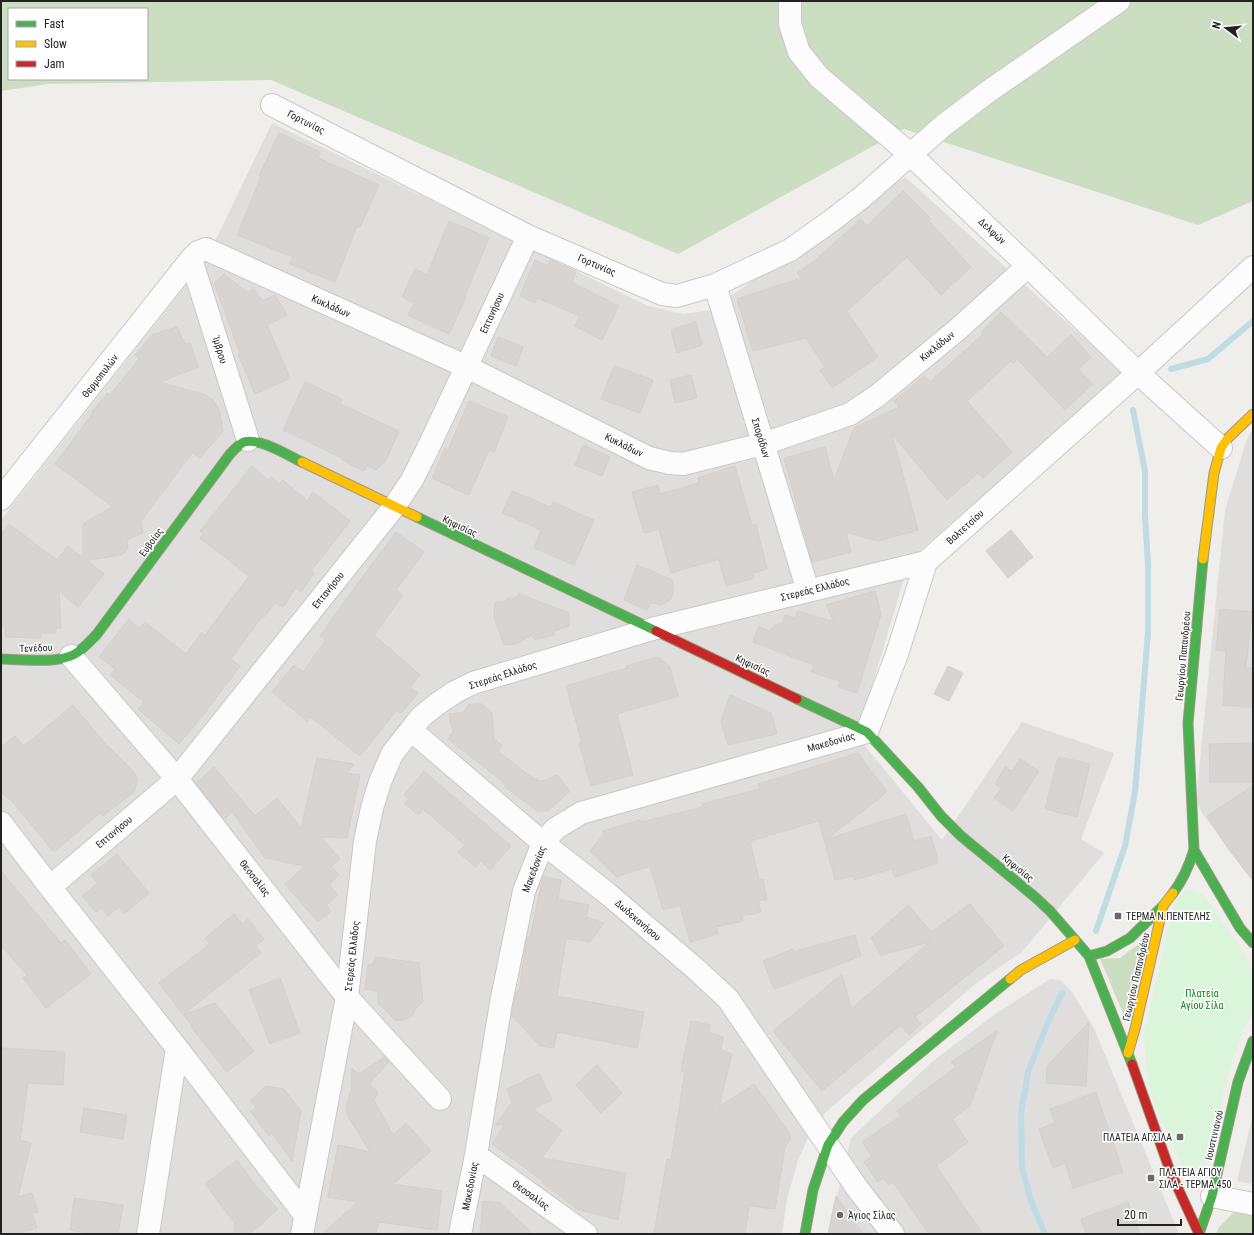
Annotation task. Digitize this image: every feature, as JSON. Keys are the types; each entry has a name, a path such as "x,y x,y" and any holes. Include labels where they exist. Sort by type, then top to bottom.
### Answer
{"street":[{"name":"Δελφών","path":"790,1 790,24 799,52 819,78 911,155 1138,373 1221,448"},
{"name":"Γορτυνίας","path":"272,105 528,236 662,294 677,296 715,285 790,250 862,197 944,125 989,91 1119,1"},
{"name":"Επτανήσου","path":"50,887 177,779 394,507 412,480 528,236"},
{"name":"Κυκλάδων","path":"194,256 206,249 467,367 649,458 682,464 763,444 850,414 877,396 958,330 1028,266"},
{"name":"Ίμβρου","path":"194,256 248,440"},
{"name":"Θερμοπυλών","path":"1,499 194,256"},
{"name":"Βαλτετσίου","path":"926,562 1138,373 1253,267"},
{"name":"Σποράδων","path":"715,285 808,591"},
{"name":"Γεωργίου Παπανδρέου","path":"1088,956 1107,951 1130,938 1163,906 1181,882 1188,868 1194,850 1188,723 1206,529 1214,472 1221,448 1228,438 1253,414"},
{"name":"Κηφισίας","path":"248,440 262,443 867,732 918,787 941,816 961,836 1050,911 1088,956 1128,1053 1170,1172 1199,1234"},
{"name":"Ευβοίας","path":"71,656 83,648 97,634 230,454 239,445 248,440"},
{"name":"Στερεάς Ελλάδος","path":"303,1225 347,997 365,841 372,808 380,782 392,754 421,717 455,692 473,683 652,629 926,562"},
{"path":"867,732 897,654 926,562"},
{"name":"Τενέδου","path":"1,659 47,660 71,656"},
{"name":"Θεσσαλίας","path":"71,656 177,779 347,997 440,1099"},
{"name":"Δωδεκανήσου","path":"411,730 543,843 608,894 697,970 728,999 857,1188 893,1234"},
{"name":"Μακεδονίας","path":"460,1234 476,1155 501,1003 524,891 543,843 555,829 581,813 867,732"},
{"path":"1,823 177,1048 303,1225"},
{"path":"1194,850 1240,928 1253,943"},
{"name":"Γεωργίου Παπανδρέου","path":"1128,1053 1135,1029 1163,906"},
{"path":"805,1234 813,1190 828,1145 843,1122 863,1100 1021,970 1076,940"},
{"name":"Ιουστινιανού","path":"1199,1234 1212,1196 1238,1082 1253,1041"},
{"path":"148,1234 177,1048"},
{"name":"Θεσσαλίας","path":"476,1155 586,1234"},
{"path":"1212,1196 1253,1204"}],"shaded area":[{"path":"272,123 648,306 684,314 710,310 905,177 1123,373 910,559 857,736 942,840 1022,722 1114,753 1081,839 1104,853 1022,952 979,981 826,1112 808,1138 798,1160 787,1199 782,1234 1,1234 1,520 206,260"},
{"path":"1253,431 1253,881 1202,813 1196,800 1225,510 1246,442"},
{"path":"1050,979 1060,980 1072,992 1094,1028 1179,1234 828,1234 851,1138 933,1061 995,1014"},
{"path":"1253,1114 1253,1184 1237,1181"}],"green space":[{"path":"1,1 1253,1 1253,201 1198,225 904,129 678,254 271,80 48,84 1,91"},
{"name":"Πλατεία Αγίου Σίλα","path":"1187,890 1204,895 1248,959 1253,977 1253,1012 1241,1035 1223,1091 1215,1157 1199,1170 1183,1166 1154,1103 1147,1077 1144,1033 1175,901"},
{"path":"1141,942 1125,1018 1100,959 1120,958"},
{"path":"1237,1209 1253,1211 1253,1234 1216,1234 1219,1227"}],"building":[{"path":"279,133 320,152 318,158 379,185 360,227 357,226 335,282 290,264 293,257 237,235 261,177 259,176"},
{"path":"903,191 931,219 929,221 971,267 941,295 907,257 847,311 878,357 832,388 820,370 825,367 806,338 753,351 737,299 801,278 797,273 814,261 861,219 867,226"},
{"path":"449,221 489,238 465,296 466,297 449,334 408,315 414,303 402,297 415,269 427,275"},
{"path":"535,260 548,266 550,260 576,271 572,282 619,306 602,340 575,326 580,316 537,298 535,303 520,296"},
{"path":"224,274 247,292 254,289 262,301 275,295 287,315 267,325 290,378 255,394 238,354 240,353 214,283"},
{"path":"1001,312 1047,357 1071,335 1091,357 1078,369 1093,384 1065,410 1017,359 1014,363 1011,361 967,401 1012,452 983,478 978,473 947,500 892,434 918,530 878,541 846,532 851,552 812,562 784,458 825,447 834,480 854,428 899,407 894,401 924,376 930,382 983,334 981,332"},
{"path":"696,322 702,345 677,353 671,330"},
{"path":"177,327 185,344 190,343 198,367 160,382 205,395 213,400 219,409 223,431 200,458 192,453 141,521 143,533 127,540 128,548 122,555 87,560 104,574 78,607 59,591 61,628 56,628 56,633 41,633 41,638 6,637 5,626 1,626 1,534 9,524 57,560 68,546 83,558 83,525 87,521 113,507 55,464 93,413 92,412 108,393 110,395 139,359 135,355 152,335"},
{"path":"498,337 523,347 516,366 491,356"},
{"path":"614,366 653,380 640,413 601,399"},
{"path":"691,375 697,398 675,403 670,380"},
{"path":"305,382 342,399 340,404 399,431 385,462 376,470 367,465 364,471 342,460 342,458 283,430"},
{"path":"469,401 508,417 494,452 489,450 469,495 432,478 445,448 448,450"},
{"path":"583,445 610,457 602,476 575,465"},
{"path":"252,466 268,480 271,477 279,484 283,480 307,501 313,492 350,521 311,571 314,573 301,592 296,588 283,607 275,603 264,617 263,615 231,659 240,666 201,718 179,744 138,709 144,702 110,675 115,669 99,657 129,619 140,628 145,622 186,654 202,632 205,635 249,576 200,538 203,534 200,531"},
{"path":"735,466 752,525 756,524 767,569 753,573 754,578 726,586 719,559 671,573 659,529 644,533 632,492 658,485 660,494 699,483 698,478"},
{"path":"512,491 551,507 553,502 594,520 574,565 534,548 541,530 502,513"},
{"path":"1011,530 1033,557 1008,578 986,551"},
{"path":"396,532 424,552 396,590 403,595 374,635 420,675 410,687 418,693 401,713 397,710 360,756 310,717 307,721 272,692 294,665 303,672 326,640 320,636"},
{"path":"637,565 673,580 673,593 670,600 661,605 651,603 647,610 624,600"},
{"path":"875,591 881,614 857,693 838,687 840,681 811,672 814,665 753,642 759,626 769,631 776,625 782,623 785,615 795,618 798,611 834,622 826,605"},
{"path":"519,594 569,613 569,626 555,631 554,635 535,640 532,635 516,644 504,645 494,617 495,602 505,602 508,598 515,598"},
{"path":"1220,609 1252,612 1246,668 1253,668 1253,707 1223,705 1226,651 1216,650"},
{"path":"658,657 670,667 678,696 617,714 633,775 591,786 579,743 582,743 566,686"},
{"path":"948,666 963,673 949,701 934,694"},
{"path":"730,695 771,713 777,734 728,745 721,722"},
{"path":"469,704 482,704 492,713 494,738 502,746 498,751 530,776 540,781 547,780 557,775 570,791 548,811 536,810 504,786 506,784 448,739 453,732 449,714 464,712"},
{"path":"73,705 109,748 134,772 138,779 134,792 102,816 100,813 54,852 10,799 9,800 1,791 1,747 15,736 24,746"},
{"path":"1253,743 1253,782 1210,782 1209,744"},
{"path":"858,753 887,792 827,839 906,814 914,841 931,836 937,856 937,863 895,877 892,869 854,880 852,876 835,880 819,821 750,841 759,880 763,879 767,899 758,901 761,912 742,916 743,921 716,927 718,934 690,942 680,905 663,910 650,866 616,877 590,851 604,834 603,831 640,820 641,822 703,807 702,804 760,789 758,784"},
{"path":"317,758 354,764 347,773 360,775 347,838 321,837 340,859 331,866 339,875 329,884 338,895 326,905 331,911 318,922 285,884 305,866 265,858 232,812 224,819 196,783 214,767 255,816 277,798 301,828"},
{"path":"1058,758 1065,758 1090,764 1077,817 1045,809"},
{"path":"1020,759 1039,771 1013,811 994,798 1001,788 995,784 1005,767 1012,771"},
{"path":"424,771 511,846 490,870 481,861 476,867 458,852 465,845 423,809 418,815 405,804 409,799 404,795"},
{"path":"1253,786 1253,881 1227,847 1207,816"},
{"path":"117,854 149,893 124,914 119,907 108,916 101,908 96,912 82,896 98,883 91,875"},
{"path":"1,871 61,943 65,940 91,974 46,1008 23,978 27,975 1,945"},
{"path":"543,877 561,880 558,899 589,905 586,917 604,923 590,942 566,938 557,996 644,1012 637,1048 557,1032 554,1048 540,1046 515,1019 515,1017 511,1016 516,991 519,992 527,937 530,937"},
{"path":"970,904 1004,946 915,1017 921,1024 909,1035 901,1025 822,1091 773,1031 842,974 851,1009 930,942 881,955 871,938 908,905 931,932"},
{"path":"234,914 242,924 248,919 264,939 256,946 261,953 183,1015 159,983 210,944 205,938"},
{"path":"855,935 861,956 774,989 763,961 793,949 793,952"},
{"path":"375,957 419,963 423,1002 417,1007 412,1016 402,1021 395,1020 378,1003 378,991 365,989 368,965 373,964"},
{"path":"280,978 300,1033 270,1044 249,990"},
{"path":"215,1003 254,1051 227,1072 183,1015"},
{"path":"691,1021 710,1025 709,1033 723,1037 721,1050 732,1054 719,1107 754,1084 788,1131 791,1139 785,1146 775,1209 749,1206 745,1234 654,1234 667,1159 671,1160 685,1072 681,1071"},
{"path":"1089,1022 1086,1086 1046,1083 1047,1066"},
{"path":"997,1031 970,1106 952,1119 968,1142 936,1166 983,1234 929,1234 893,1182 888,1185 884,1178 878,1182 864,1162 872,1156 862,1142 901,1116 897,1111 956,1067 951,1062"},
{"path":"1,1048 65,1052 63,1085 28,1083 20,1140 31,1143 18,1197 32,1193 38,1212 32,1213 37,1228 17,1234 1,1234"},
{"path":"385,1057 389,1062 369,1084 378,1092 374,1100 393,1135 406,1123 431,1151 393,1184 442,1191 437,1230 379,1222 376,1234 322,1234 358,1202 328,1197 338,1145 370,1152 349,1118 346,1109 351,1089 352,1068 358,1074"},
{"path":"597,1065 622,1093 601,1113 576,1085"},
{"path":"539,1073 552,1100 533,1109 562,1130 542,1158 626,1173 618,1220 577,1209 542,1182 543,1181 492,1144 504,1126 500,1124 495,1126 512,1102 507,1089"},
{"path":"266,1086 284,1089 301,1111 292,1161 272,1133 269,1136 250,1111 256,1108 251,1100"},
{"path":"1096,1092 1123,1172 1073,1188 1065,1163 1053,1168 1039,1129 1055,1123 1050,1109"},
{"path":"84,1108 127,1115 123,1139 80,1132"},
{"path":"237,1160 252,1181 278,1209 250,1234 234,1234 235,1224 205,1184"},
{"name":"Άγιος Σίλας","path":"836,1196 863,1234 828,1234"},
{"path":"74,1198 123,1205 118,1234 94,1234 70,1230"},
{"path":"483,1201 500,1203 533,1234 480,1234"},
{"path":"1128,1202 1140,1234 1086,1234 1081,1219"}],"waterway":[{"path":"1171,369 1208,359 1253,321"},
{"path":"1096,931 1125,846 1135,792 1148,632 1148,565 1145,515 1145,471 1133,410"},
{"path":"1045,1234 1031,1201 1022,1167 1021,1114 1028,1072 1049,1020 1062,993"}],"traffic: fast":[{"path":"1,659 47,660 65,658 77,653 83,648 97,634 230,454 242,443 250,441 258,442 302,462"},
{"path":"417,517 656,631"},
{"path":"1173,893 1185,873 1194,850 1188,723 1203,559"},
{"path":"797,699 867,732 918,787 941,816 961,836 1050,911 1089,956 1132,1064"},
{"path":"1194,850 1240,928 1253,943"},
{"path":"1089,956 1107,951 1130,938 1163,906"},
{"path":"805,1234 813,1190 828,1145 843,1122 863,1100 1010,979"},
{"path":"1199,1234 1212,1196 1238,1082 1253,1041"}],"traffic: slow":[{"path":"1203,559 1214,473 1221,448 1228,438 1253,414"},
{"path":"302,462 417,517"},
{"path":"1128,1053 1135,1029 1163,906 1173,893"},
{"path":"1010,979 1021,970 1075,940"}],"traffic: jam":[{"path":"656,631 797,699"},
{"path":"1132,1064 1170,1171 1199,1234"}],"place":[{"name":"ΤΕΡΜΑ Ν.ΠΕΝΤΕΛΗΣ","path":"1118,916"},
{"name":"ΠΛΑΤΕΙΑ ΑΓ.ΣΙΛΑ","path":"1180,1137"},
{"name":"ΠΛΑΤΕΙΑ ΑΓΙΟΥ ΣΙΛΑ - ΤΕΡΜΑ 450","path":"1151,1178"},
{"name":"Άγιος Σίλας","path":"840,1215"}]}
